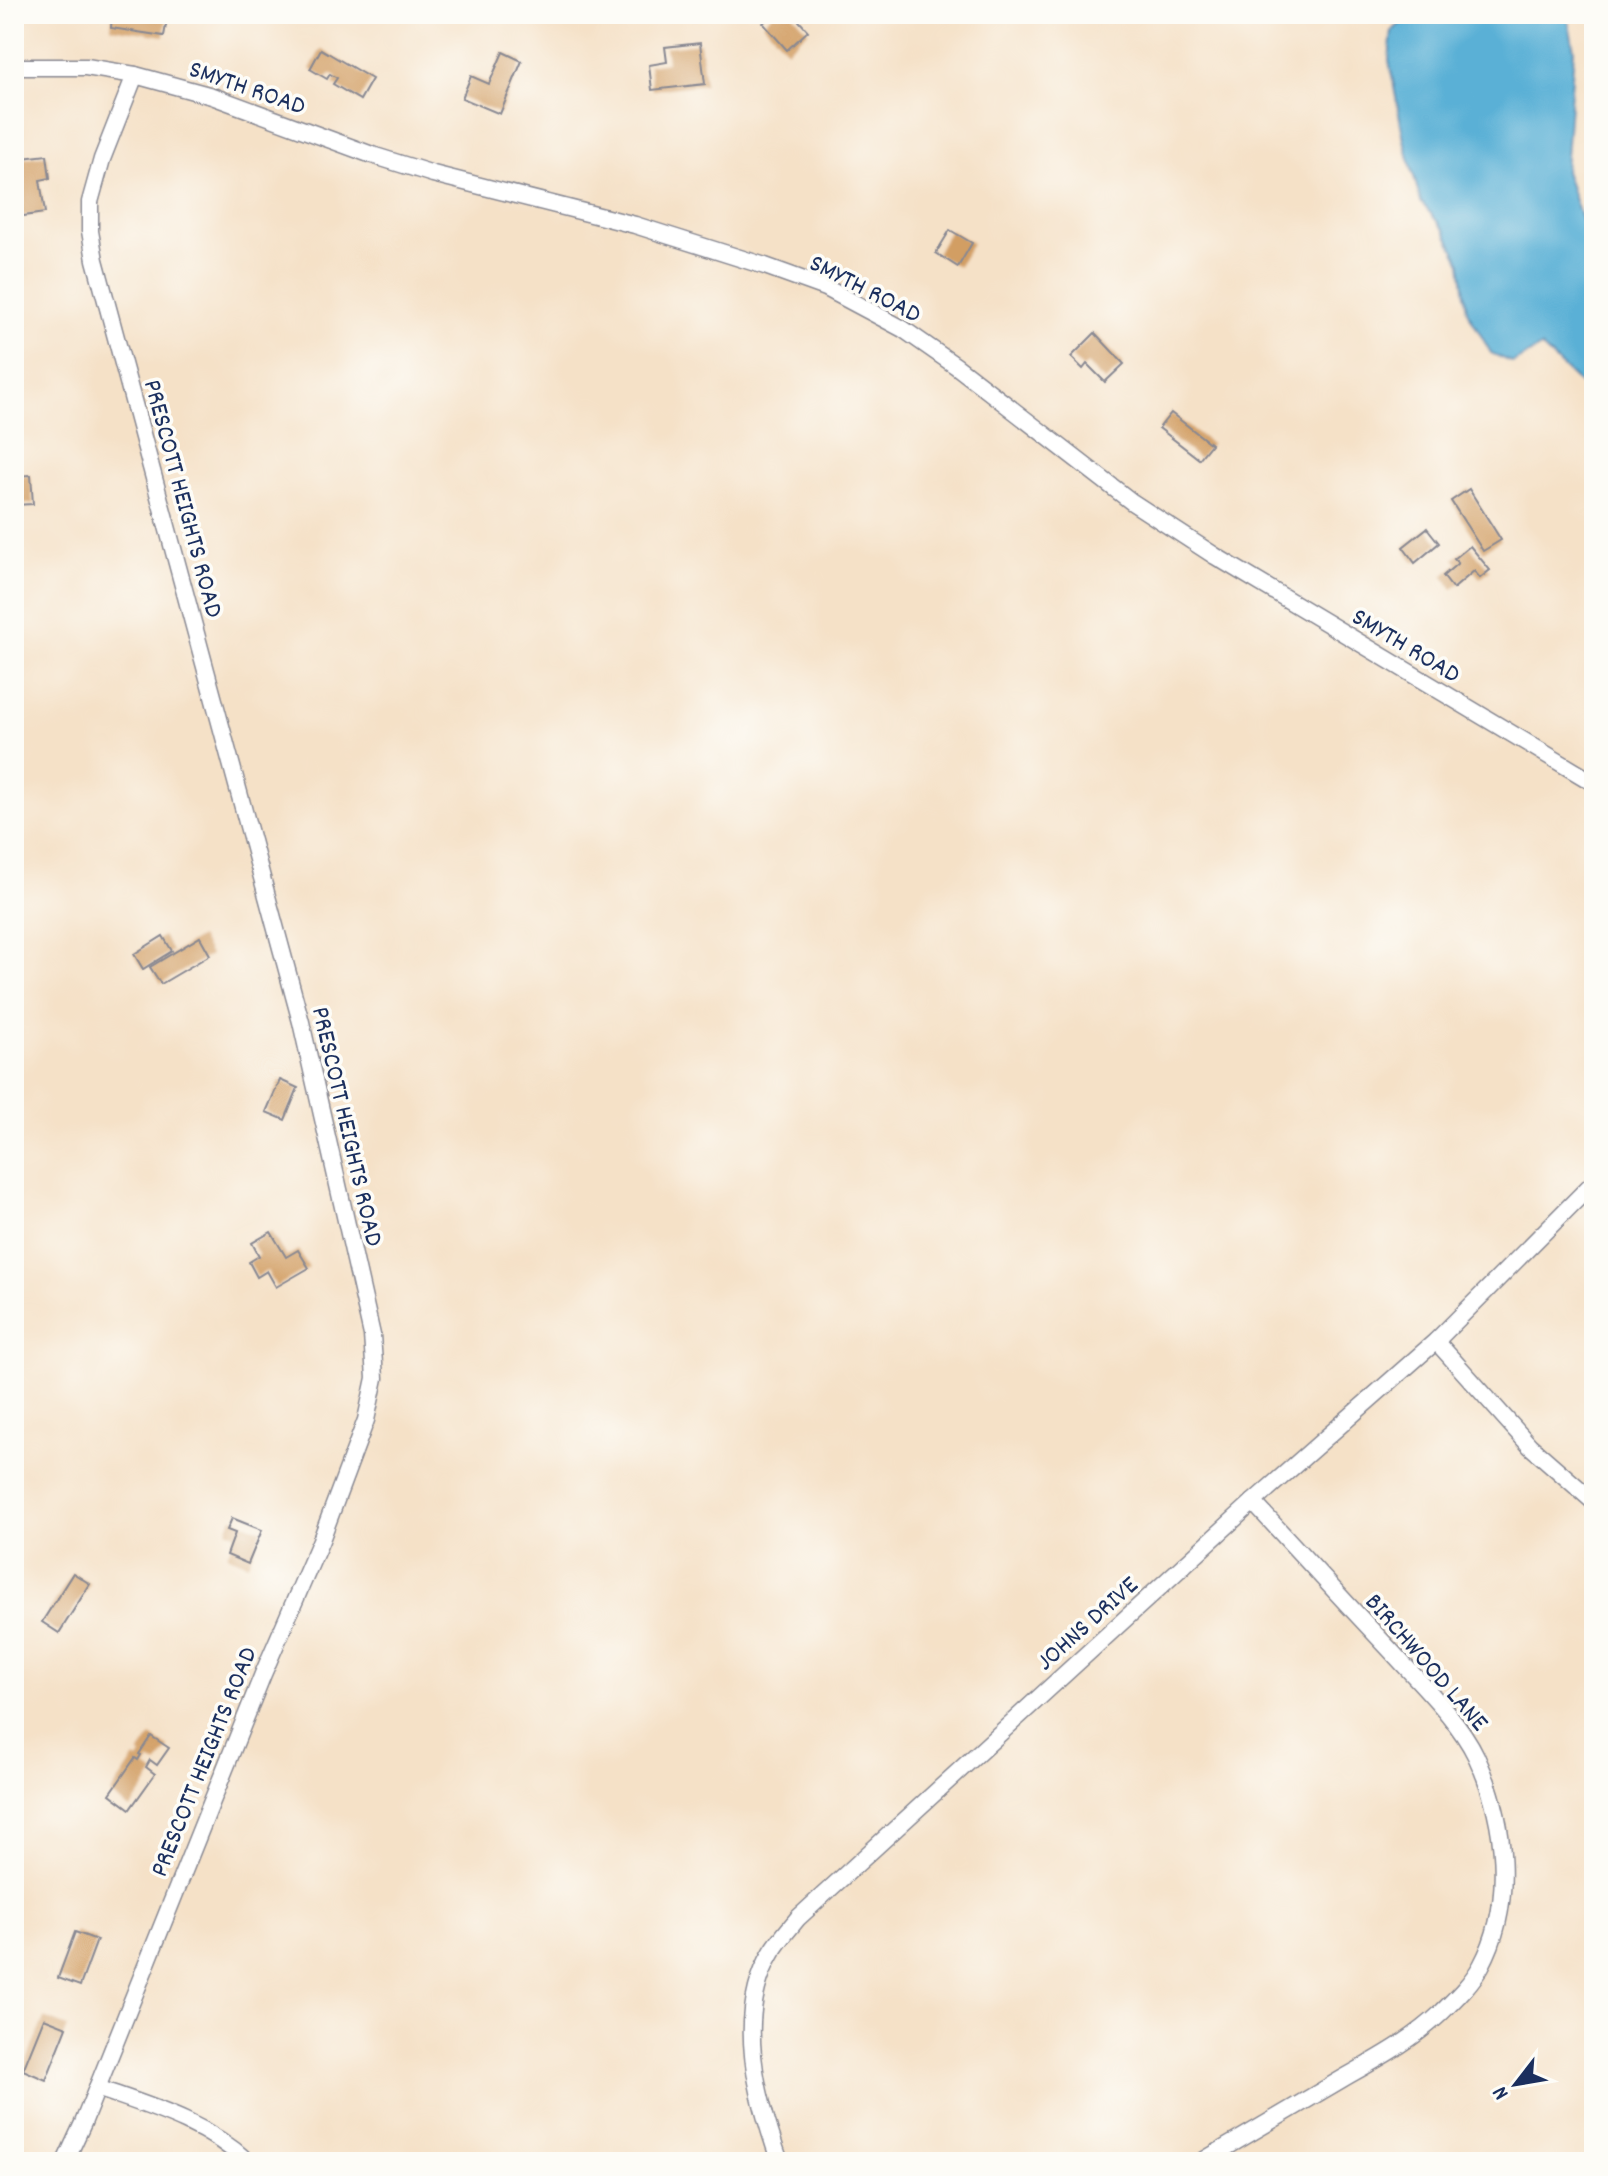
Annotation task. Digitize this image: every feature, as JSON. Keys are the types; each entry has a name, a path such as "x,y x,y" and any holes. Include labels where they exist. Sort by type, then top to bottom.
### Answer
{"street":[{"name":"SMYTH ROAD","path":"14,67 86,67 135,75 212,96 403,165 635,225 826,288 903,329 967,374 1132,502 1215,556 1594,783"},
{"name":"PRESCOTT HEIGHTS ROAD","path":"65,2162 263,1674 321,1540 366,1420 375,1378 366,1305 301,1022 95,260 90,231 92,190 135,75"},
{"name":"JOHNS DRIVE","path":"780,2162 766,2125 753,2059 753,2015 757,1993 772,1952 798,1918 1253,1502 1436,1341 1594,1182"},
{"path":"1436,1341 1530,1446 1594,1502"},
{"name":"BIRCHWOOD LANE","path":"1201,2162 1406,2041 1440,2014 1470,1984 1482,1965 1498,1924 1503,1880 1500,1838 1492,1796 1476,1755 1423,1686 1253,1502"},
{"path":"97,2088 187,2120 215,2135 248,2162"}],"water":[{"path":"1411,14 1561,14 1568,18 1574,50 1565,171 1590,245 1594,248 1594,397 1541,347 1513,363 1491,353 1467,311 1461,263 1444,229 1421,202 1404,140 1389,60 1392,31"}],"building":[{"path":"112,14 151,17 151,14 168,14 164,36 111,28"},
{"path":"773,14 793,14 808,31 787,50 763,23"},
{"path":"700,43 705,84 652,90 649,65 667,62 665,47"},
{"path":"321,49 372,79 360,100 333,84 337,78 330,74 327,79 310,69"},
{"path":"503,52 522,61 500,114 462,98 471,76 489,84"},
{"path":"47,155 50,178 40,180 45,213 16,217 14,159"},
{"path":"950,230 972,243 958,267 936,253"},
{"path":"1095,333 1124,364 1105,382 1087,364 1083,369 1071,357"},
{"path":"1171,413 1211,444 1199,459 1159,428"},
{"path":"31,475 33,504 14,505 14,476"},
{"path":"1469,489 1501,540 1483,551 1451,501"},
{"path":"1427,528 1439,543 1415,563 1403,547"},
{"path":"1470,546 1490,570 1480,578 1474,571 1453,589 1443,576 1458,563 1454,559"},
{"path":"163,936 172,951 143,969 134,954"},
{"path":"200,937 210,955 161,984 150,967"},
{"path":"280,1080 298,1088 285,1120 266,1112"},
{"path":"271,1232 286,1257 298,1250 309,1268 276,1287 267,1271 257,1277 249,1262 259,1256 252,1243"},
{"path":"232,1518 262,1530 248,1564 227,1555 235,1533 227,1530"},
{"path":"73,1573 90,1584 59,1633 42,1622"},
{"path":"151,1736 169,1748 157,1765 150,1760 146,1767 155,1774 130,1809 110,1794 135,1758 138,1760"},
{"path":"75,1932 97,1940 80,1986 58,1978"},
{"path":"44,2018 67,2027 46,2080 23,2070"}]}
